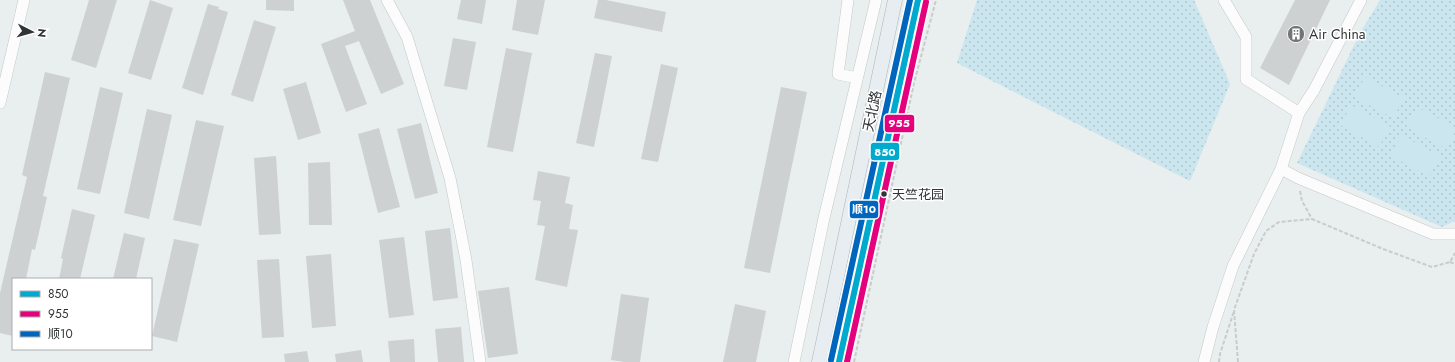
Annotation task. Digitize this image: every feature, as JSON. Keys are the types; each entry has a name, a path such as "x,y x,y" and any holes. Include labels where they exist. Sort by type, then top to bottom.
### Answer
{"main road":[{"name":"天北路","path":"819,362 895,0"},
{"name":"天北路","path":"839,362 918,0"}],"street":[{"path":"0,103 24,0"},
{"path":"387,0 406,37 450,178 466,260 480,362"},
{"path":"848,0 838,74 857,78"},
{"path":"794,362 824,218 876,0"},
{"path":"1224,0 1246,37 1246,79 1299,113"},
{"path":"1204,362 1213,327 1234,266 1281,169 1299,113 1314,90 1361,0"},
{"path":"1281,169 1298,178 1433,234 1455,234"}],"path":[{"path":"854,362 914,83 936,0"},
{"path":"1298,178 1302,201 1312,219"},
{"path":"1219,362 1220,354 1234,310 1254,254 1266,231 1279,222 1312,219 1432,268 1450,262 1455,263"},
{"path":"1450,262 1455,253"},
{"path":"1234,310 1238,362"}],"shaded area":[{"path":"977,0 1194,0 1230,84 1190,181 957,63"},
{"path":"1380,0 1455,0 1455,221 1442,227 1297,163 1360,33"},
{"path":"1365,77 1404,98 1393,118 1354,97"},
{"path":"1351,105 1390,126 1379,147 1340,125"},
{"path":"1417,107 1455,127 1455,132 1446,149 1406,127"},
{"path":"1401,135 1440,156 1429,177 1390,155"}],"building":[{"path":"89,0 117,0 96,68 71,60"},
{"path":"150,0 173,8 151,80 128,73"},
{"path":"266,0 294,0 294,11 266,10"},
{"path":"343,0 370,0 404,84 381,94 359,41 345,46 367,104 346,112 321,44 355,31"},
{"path":"461,0 486,0 482,24 457,19"},
{"path":"517,0 545,0 538,35 512,30"},
{"path":"598,0 606,0 666,12 662,32 594,18"},
{"name":"Air China","path":"1295,0 1330,0 1289,85 1260,68"},
{"path":"208,4 219,7 218,9 228,12 203,95 182,88"},
{"path":"254,20 276,27 253,102 231,95"},
{"path":"453,38 476,42 467,90 444,86"},
{"path":"506,48 532,53 513,152 487,147"},
{"path":"595,53 612,56 594,147 576,143"},
{"path":"661,64 678,68 658,162 641,159"},
{"path":"45,72 70,78 43,196 47,197 35,250 32,249 26,278 12,278 12,336 0,333 0,293 27,177 22,175"},
{"path":"306,82 321,133 298,140 283,89"},
{"path":"100,87 123,93 100,194 77,189"},
{"path":"781,87 807,92 770,273 744,268"},
{"path":"147,109 172,115 149,219 124,213"},
{"path":"196,120 224,126 201,226 173,220"},
{"path":"421,123 438,193 415,199 397,129"},
{"path":"379,128 400,207 378,213 358,134"},
{"path":"276,156 281,234 259,235 254,158"},
{"path":"330,162 332,225 309,225 308,163"},
{"path":"538,171 570,177 565,203 573,205 569,229 578,230 567,287 535,280 545,226 537,225 541,201 533,200"},
{"path":"72,209 95,215 80,278 59,278 63,259 61,258"},
{"path":"450,228 458,298 433,301 425,231"},
{"path":"124,233 145,238 136,278 113,278"},
{"path":"404,237 414,315 389,318 379,240"},
{"path":"174,239 199,244 177,342 152,336"},
{"path":"331,254 336,326 312,328 306,256"},
{"path":"279,259 284,337 262,338 257,260"},
{"path":"509,287 518,354 488,358 478,291"},
{"path":"621,294 649,298 640,362 611,360"},
{"path":"735,304 766,311 756,362 723,362"},
{"path":"461,327 464,362 438,362 435,329"},
{"path":"414,339 415,362 390,362 388,341"},
{"path":"361,350 363,362 336,362 335,354"},
{"path":"307,351 309,362 285,362 284,354"}],"transit line":[{"name":"顺10","path":"831,360 910,0"},
{"name":"850","path":"839,362 918,0"},
{"name":"955","path":"847,362 926,2"}],"place":[{"name":"Air China","path":"1296,34"},
{"name":"天竺花园","path":"884,194"}]}
